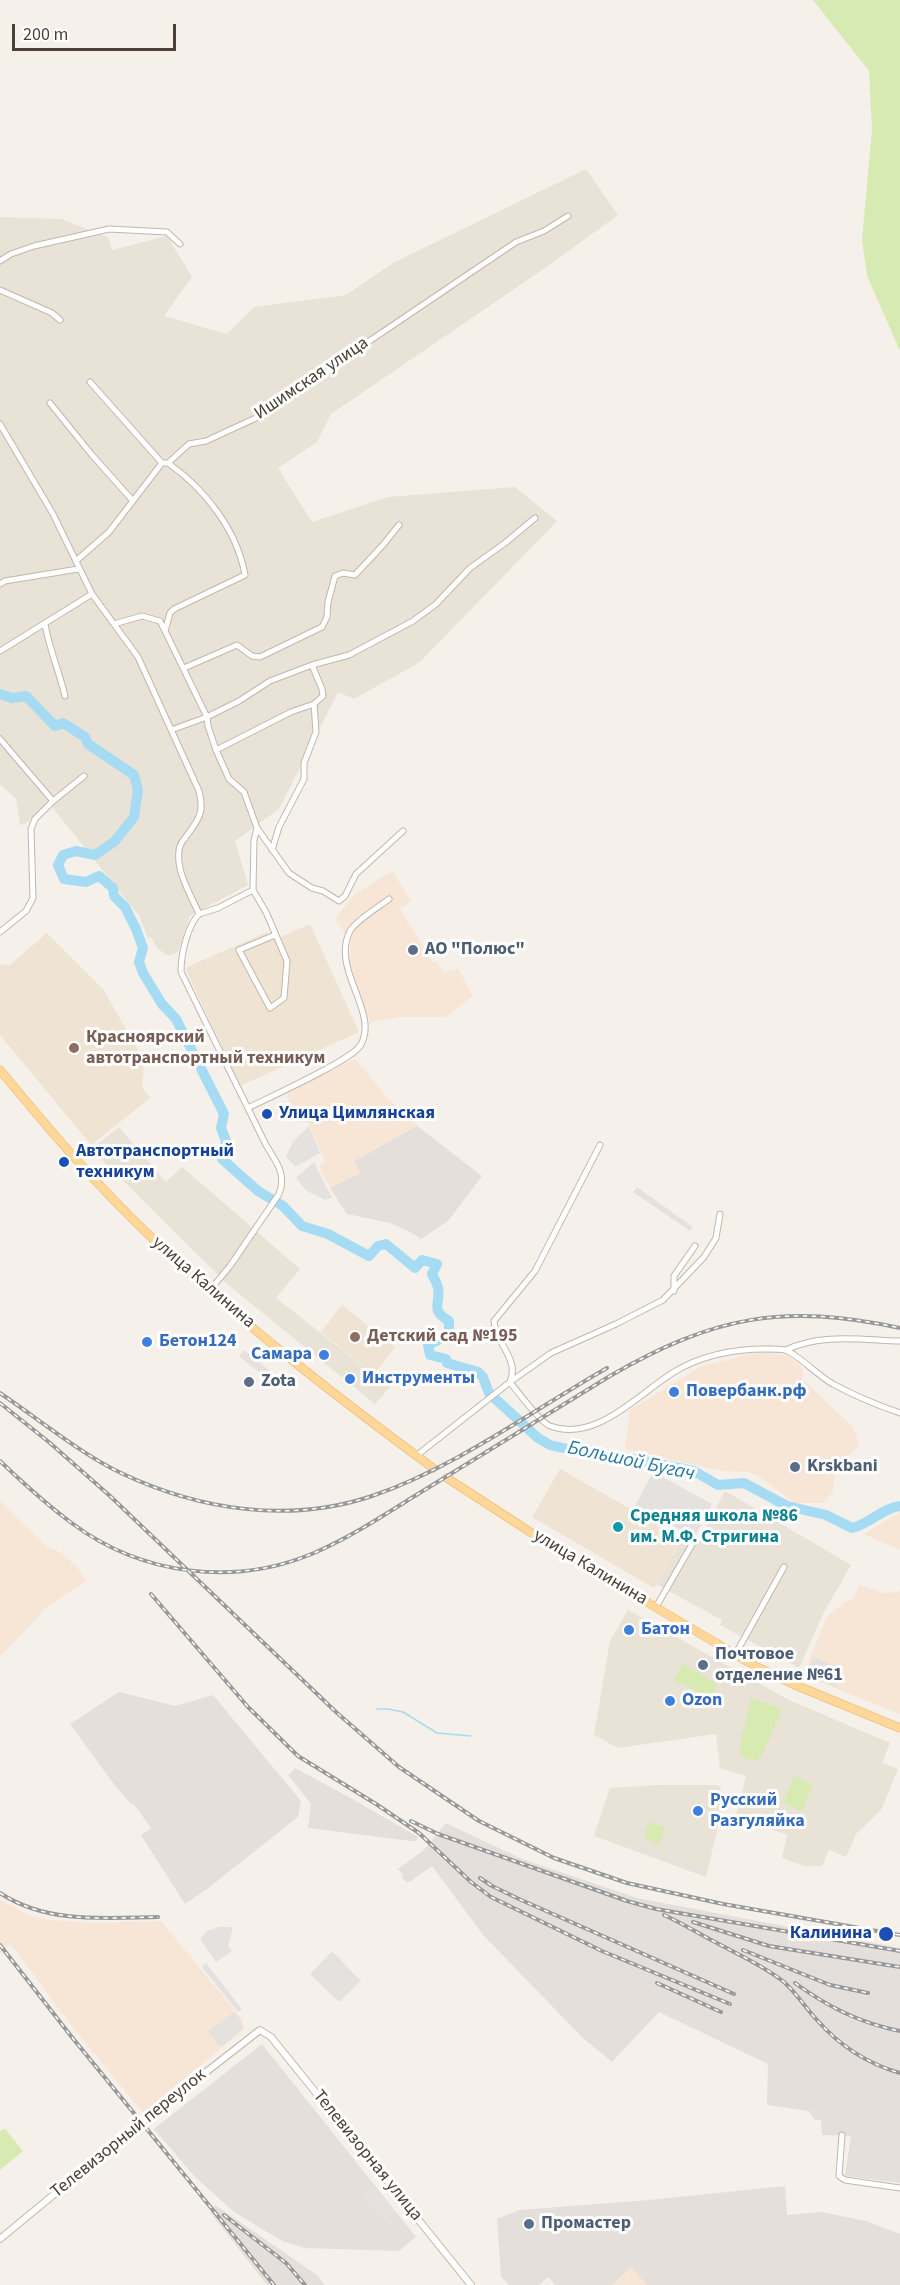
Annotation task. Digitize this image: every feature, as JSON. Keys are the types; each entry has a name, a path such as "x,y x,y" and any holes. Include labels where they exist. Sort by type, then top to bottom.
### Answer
{"main road":[{"name":"улица Калинина","path":"0,1070 54,1136 118,1205 183,1267 334,1393 416,1456 544,1541 735,1654 795,1686 900,1728"}],"street":[{"name":"Ишимская улица","path":"77,560 109,532 165,463 189,444 206,441 271,411 516,242 544,231 568,216"},
{"path":"0,261 11,254 34,246 109,230 167,232 180,244"},
{"path":"0,290 52,313 60,320"},
{"path":"90,382 165,463 189,477 228,526 241,556 245,575 174,609 170,613 165,631"},
{"path":"50,403 133,501"},
{"path":"0,424 53,514 92,594 138,657 199,791 202,812 178,852 182,873 199,914"},
{"path":"171,730 207,717 239,701 270,681 312,665 349,655 413,621 436,604 470,568 535,518"},
{"path":"184,668 237,645 252,656 260,657 322,627 327,617 328,602 335,576 343,573 356,575 399,525"},
{"path":"0,584 5,581 78,569"},
{"path":"0,651 92,594"},
{"path":"114,624 142,616 160,621 207,717 216,750 229,779 244,792 257,828 289,873 312,888 323,891 339,901 345,896 356,874 403,831"},
{"path":"45,624 65,696"},
{"path":"216,750 291,712 314,704 323,696 312,665"},
{"path":"272,850 279,827 304,779 304,763 316,732 314,704"},
{"path":"0,740 53,801"},
{"path":"0,932 26,911 33,898 31,829 35,819 84,776"},
{"path":"257,828 254,840 254,890 275,935 287,962 284,998 270,1008 239,950 275,935"},
{"path":"210,1290 230,1266 279,1194 283,1184 280,1168 266,1145 181,972 182,954 194,920 199,914 218,908 254,890"},
{"path":"248,1108 343,1060 359,1047 364,1033 363,1014 348,974 345,953 351,929 389,899"},
{"path":"510,1382 514,1374 509,1353 494,1329 494,1321 535,1270 600,1145"},
{"path":"416,1456 510,1382 551,1353 663,1300 704,1257 716,1238 720,1214"},
{"path":"674,1291 674,1276 695,1246"},
{"path":"510,1382 547,1425 564,1429 593,1426 676,1371 708,1356 739,1350 786,1350 801,1342 817,1340 900,1341"},
{"path":"786,1350 830,1383 861,1399 900,1413"},
{"path":"656,1608 694,1541"},
{"path":"735,1654 784,1567"},
{"name":"Телевизорный переулок","path":"0,2239 142,2122 260,2030"},
{"name":"Телевизорная улица","path":"260,2030 272,2037 471,2285"},
{"path":"842,2135 839,2176 845,2180 900,2188"}],"shaded area":[{"path":"586,169 618,215 545,268 331,414 317,442 278,468 312,522 388,497 515,487 557,521 420,662 354,699 338,692 279,809 235,841 248,885 190,916 178,952 168,956 157,948 151,937 148,938 139,916 49,803 25,824 20,825 16,799 0,784 0,217 61,219 108,237 112,250 167,236 192,277 164,316 227,334 254,307 346,295 393,263"},
{"name":"АО \"Полюс\"","path":"392,871 411,901 400,909 433,963 436,961 444,972 458,969 473,996 446,1017 400,1017 370,1022 349,961 351,941 335,919 354,895"},
{"name":"Красноярский автотранспортный техникум","path":"310,924 359,1032 240,1086 185,968 267,932 271,941"},
{"name":"Красноярский автотранспортный техникум","path":"47,933 103,989 144,1061 142,1087 150,1098 91,1145 0,1035 0,964 10,965"},
{"path":"355,1059 393,1104 417,1126 354,1161 360,1173 330,1188 319,1166 325,1162 308,1122 295,1121 287,1093"},
{"path":"309,1126 320,1153 295,1167 286,1156 293,1142"},
{"path":"417,1126 482,1176 448,1221 421,1239 390,1223 347,1214 330,1188 360,1173 354,1161"},
{"path":"119,1127 166,1182 182,1167 300,1269 276,1298 390,1387 375,1404 227,1284 91,1149"},
{"path":"314,1162 332,1198 325,1200 307,1191 296,1178"},
{"path":"637,1187 693,1227 690,1231 633,1192"},
{"name":"Детский сад №195","path":"342,1305 395,1347 374,1374 321,1332"},
{"path":"244,1350 280,1379 275,1385 239,1356"},
{"path":"767,1352 789,1357 803,1368 802,1379 854,1428 859,1445 835,1470 833,1491 824,1503 794,1503 759,1476 748,1472 722,1471 625,1449 630,1410 702,1366"},
{"path":"560,1469 682,1538 654,1588 532,1517"},
{"path":"653,1472 712,1504 694,1538 635,1506"},
{"path":"725,1491 851,1565 823,1614 799,1668 720,1625 722,1620 656,1584 683,1538 697,1542"},
{"path":"0,1501 47,1547 60,1552 77,1567 86,1581 47,1607 0,1657"},
{"path":"900,1512 900,1550 864,1534"},
{"path":"859,1585 883,1593 899,1592 900,1589 900,1714 803,1675 827,1617 843,1603 854,1598"},
{"path":"628,1610 789,1700 890,1743 882,1763 898,1769 881,1810 856,1834 846,1857 829,1850 822,1866 804,1866 782,1858 787,1835 736,1816 746,1776 720,1768 716,1734 618,1748 594,1735 610,1641"},
{"path":"813,1657 843,1669 836,1687 806,1675"},
{"path":"119,1692 175,1706 213,1695 301,1801 298,1817 185,1904 141,1835 151,1828 133,1803 131,1804 113,1783 70,1724"},
{"path":"295,1768 418,1837 416,1841 308,1828 311,1804 288,1775"},
{"path":"716,1785 721,1787 720,1791 726,1793 706,1877 594,1836 610,1788"},
{"path":"446,1823 522,1859 637,1898 900,1948 900,2183 845,2176 851,2136 822,2135 821,2120 815,2120 809,2111 767,2105 768,2064 659,2012 612,2062 583,2038 484,1936 432,1866 411,1881 407,1882 402,1878 403,1875 398,1869 424,1850"},
{"path":"636,1846 704,1870 703,1873 635,1849"},
{"path":"0,1900 31,1916 50,1920 95,1923 161,1921 242,2019 244,2029 143,2113 67,2020 11,1944 0,1953"},
{"path":"219,1927 233,1927 228,1946 232,1951 216,1962 200,1939 207,1931"},
{"path":"332,1951 361,1981 339,2002 310,1974"},
{"path":"206,1963 242,2009 238,2012 202,1967"},
{"path":"234,2012 241,2021 242,2029 221,2047 208,2032"},
{"path":"262,2044 416,2237 399,2251 305,2248 284,2242 234,2212 194,2176 154,2129"},
{"path":"373,2186 396,2212 384,2222 362,2195"},
{"path":"785,2186 787,2215 821,2212 866,2221 900,2234 900,2285 647,2285 631,2267 612,2285 555,2285 548,2277 539,2285 509,2285 501,2277 497,2219 519,2210"},
{"path":"215,2205 317,2275 325,2285 267,2285 210,2212"},
{"path":"631,2267 647,2285 612,2285"}],"green space":[{"path":"813,0 900,0 900,351 867,276 862,240 872,130 869,71"},
{"path":"683,1664 717,1684 712,1698 674,1680"},
{"path":"751,1698 782,1709 761,1757 751,1760 745,1758 739,1750"},
{"path":"794,1776 813,1784 802,1811 783,1803"},
{"path":"649,1822 665,1827 659,1844 644,1838"},
{"path":"5,2129 23,2151 0,2170 0,2131"}],"waterway":[{"name":"Большой Бугач","path":"0,694 12,698 26,696 55,726 63,723 85,737 88,744 134,775 138,790 134,817 115,841 95,855 76,851 63,855 58,865 64,879 86,882 99,876 113,888 114,896 125,907 143,948 139,962 143,973 162,1004 176,1019 224,1114 221,1128 226,1141 222,1159 258,1191 283,1206 302,1226 328,1234 369,1256 378,1246 386,1244 415,1268 422,1260 437,1264 432,1274 439,1294 437,1306 439,1313 449,1321 449,1335 428,1345 430,1355 446,1359 447,1363 478,1372 483,1377 489,1393 538,1438 550,1445 602,1457 628,1458 694,1471 718,1485 744,1483 787,1506 826,1515 852,1528 900,1506"},
{"path":"377,1709 403,1712 437,1733 471,1736"}],"railway":[{"path":"0,1461 35,1494 73,1524 129,1555 158,1565 189,1570 221,1572 252,1570 284,1564 340,1541 610,1376 683,1340 750,1320 784,1316 858,1320 900,1328"},
{"path":"0,1393 90,1456 151,1486 213,1504 277,1511 341,1505 403,1484 492,1438 607,1368"},
{"path":"0,1403 110,1496 336,1712 399,1767 479,1821 554,1858 627,1883 723,1904 900,1935"},
{"path":"151,1594 248,1707 298,1756 419,1833 471,1882 491,1897 602,1951 730,2004"},
{"path":"411,1821 438,1834 627,1901 656,1909 900,1951"},
{"path":"480,1878 519,1899 734,1994"},
{"path":"0,1893 18,1903 56,1914 97,1918 158,1917"},
{"path":"664,1915 776,1976 844,2045 865,2059 900,2073"},
{"path":"693,1922 769,1946 900,1967"},
{"path":"0,1945 71,2036 274,2285"},
{"path":"743,1950 830,1985 868,1993"},
{"path":"657,1983 721,2012"},
{"path":"795,1983 845,2013 871,2024 900,2031"},
{"path":"224,2215 286,2263 305,2285"}],"place":[{"name":"АО \"Полюс\"","path":"413,950"},
{"name":"Красноярский автотранспортный техникум","path":"74,1048"},
{"name":"Улица Цимлянская","path":"267,1114"},
{"name":"Автотранспортный техникум","path":"64,1162"},
{"name":"Детский сад №195","path":"355,1337"},
{"name":"Бетон124","path":"147,1342"},
{"name":"Самара","path":"324,1355"},
{"name":"Инструменты","path":"350,1379"},
{"name":"Zota","path":"249,1382"},
{"name":"Повербанк.рф","path":"674,1392"},
{"name":"Krskbani","path":"795,1467"},
{"name":"Средняя школа №86 им. М.Ф. Стригина","path":"618,1527"},
{"name":"Батон","path":"629,1630"},
{"name":"Почтовое отделение №61","path":"703,1665"},
{"name":"Ozon","path":"670,1701"},
{"name":"Русский Разгуляйка","path":"698,1811"},
{"name":"Калинина","path":"886,1934"},
{"name":"Промастер","path":"529,2224"}]}
